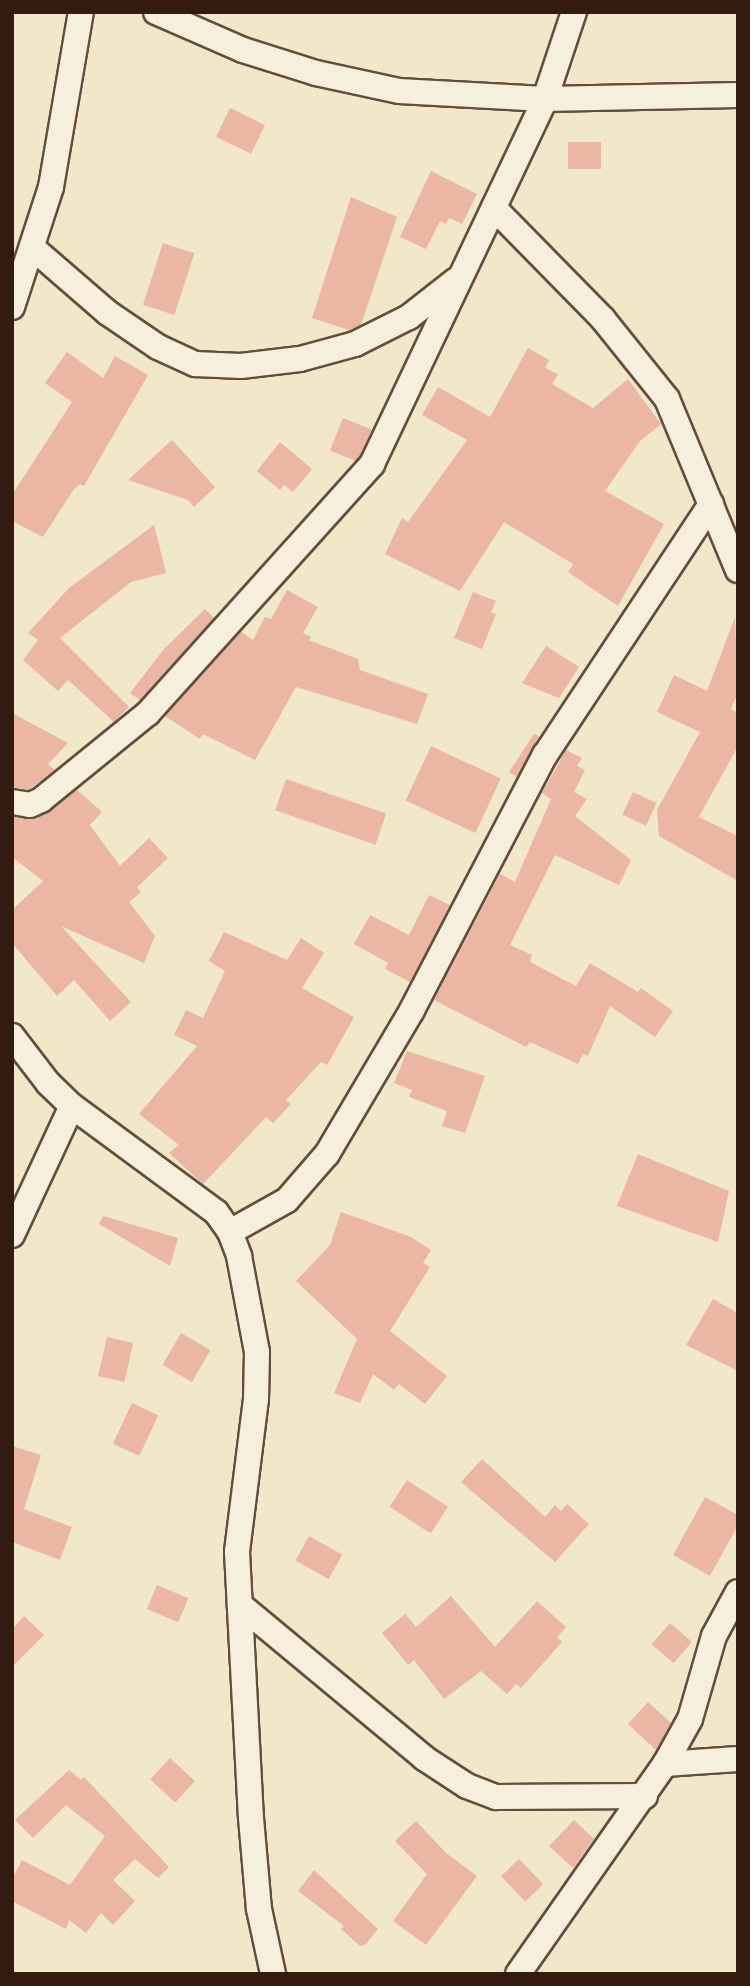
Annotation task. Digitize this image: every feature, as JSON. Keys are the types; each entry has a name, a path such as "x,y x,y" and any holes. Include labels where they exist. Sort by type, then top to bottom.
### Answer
{"street":[{"path":"12,307 34,249 65,124 81,12"},
{"path":"156,12 243,50 328,76 398,91 545,99 738,95"},
{"path":"12,802 30,805 41,800 148,713 372,464 545,99 574,12"},
{"path":"494,208 636,355 667,399 738,570"},
{"path":"34,249 108,313 158,347 195,363 241,366 300,359 355,344 409,317 461,276"},
{"path":"230,1232 287,1200 327,1154 412,1010 545,755 710,504"},
{"path":"12,1036 48,1083 72,1106 176,1178 216,1212 230,1232 250,1305 257,1352 257,1399 239,1527 240,1605 259,1909 273,1974"},
{"path":"12,1235 72,1106"},
{"path":"518,1974 665,1764 690,1719 714,1636 738,1592"},
{"path":"240,1605 424,1758 467,1786 496,1797 645,1796"},
{"path":"665,1764 738,1759"}],"building":[{"path":"230,108 265,125 251,154 216,137"},
{"path":"568,142 601,142 601,169 568,169"},
{"path":"431,171 477,194 462,224 449,218 446,224 440,221 426,249 400,237"},
{"path":"351,197 397,217 361,325 349,330 312,318"},
{"path":"163,243 194,253 174,315 143,305"},
{"path":"528,348 549,360 545,368 558,374 552,384 593,408 628,379 661,424 640,441 605,491 664,524 618,606 568,572 573,564 504,522 460,591 385,554 402,518 408,522 467,440 422,415 438,387 490,417"},
{"path":"67,352 103,378 115,356 148,375 84,486 80,484 74,489 43,537 12,521 12,495 72,402 45,383"},
{"path":"343,418 372,430 359,462 330,450"},
{"path":"172,440 215,487 194,507 188,500 128,480"},
{"path":"280,442 312,469 293,492 284,485 280,490 257,471"},
{"path":"154,525 166,573 131,582 60,638 129,707 114,722 68,680 58,691 23,660 38,640 28,633 69,588"},
{"path":"287,590 318,607 303,633 311,637 309,640 358,659 360,670 428,694 417,724 296,687 255,760 203,734 200,739 165,716 241,632 253,640 265,617 271,619"},
{"path":"473,592 496,601 491,612 496,614 482,649 454,638"},
{"path":"205,609 214,618 140,700 130,693 164,649"},
{"path":"735,617 738,692 731,709 738,713 738,746 699,817 738,836 738,881 659,836 657,810 700,732 657,712 674,675 707,691"},
{"path":"546,646 579,667 559,698 522,683"},
{"path":"12,713 68,743 48,764 55,770 28,790 12,787"},
{"path":"534,734 539,736 517,777 509,772"},
{"path":"431,746 501,779 475,833 406,800"},
{"path":"566,750 582,758 577,766 585,770 574,792 587,799 575,816 631,860 619,885 555,855 510,945 532,955 530,962 576,986 590,963 638,992 641,988 673,1011 655,1037 610,1006 588,1056 583,1054 578,1064 530,1042 526,1047 434,1000 500,874 515,882 551,799 542,793"},
{"path":"286,779 386,814 375,845 275,810"},
{"path":"77,790 102,812 90,825 120,866 149,838 168,858 137,887 141,892 129,902 155,936 144,963 61,926 131,1002 110,1021 74,980 57,996 12,943 12,910 43,881 12,857 12,817 36,819"},
{"path":"633,792 657,803 646,826 622,815"},
{"path":"429,895 450,905 410,982 385,969 388,963 354,944 370,915 409,935"},
{"path":"224,932 287,960 301,938 324,953 302,988 354,1017 327,1065 321,1062 286,1100 291,1104 273,1123 266,1117 203,1184 169,1153 179,1145 139,1114 197,1046 174,1035 186,1010 203,1018 225,971 209,961"},
{"path":"407,1051 485,1076 465,1133 442,1126 447,1111 409,1097 412,1090 394,1083"},
{"path":"638,1154 729,1191 718,1242 617,1206"},
{"path":"341,1212 411,1237 431,1250 423,1263 430,1267 390,1331 447,1376 425,1404 399,1384 394,1390 373,1374 360,1403 334,1393 357,1339 296,1281 330,1245"},
{"path":"103,1216 178,1238 170,1266 99,1224"},
{"path":"713,1299 738,1313 738,1371 686,1345"},
{"path":"181,1333 210,1350 192,1382 162,1365"},
{"path":"107,1337 133,1343 124,1382 98,1376"},
{"path":"132,1403 158,1415 139,1456 113,1444"},
{"path":"12,1446 41,1455 24,1509 72,1527 60,1560 12,1542"},
{"path":"482,1459 545,1517 555,1505 561,1511 567,1504 589,1524 555,1562 461,1482"},
{"path":"407,1480 448,1507 431,1534 390,1507"},
{"path":"705,1497 738,1515 738,1525 710,1576 673,1555"},
{"path":"309,1536 342,1554 329,1579 295,1560"},
{"path":"157,1585 188,1598 178,1622 147,1609"},
{"path":"451,1596 495,1647 537,1601 566,1627 557,1637 562,1642 521,1688 516,1684 507,1694 481,1671 444,1699 414,1660 408,1665 382,1633 405,1614 416,1627"},
{"path":"24,1616 44,1635 12,1667 12,1629"},
{"path":"670,1623 692,1642 674,1663 652,1644"},
{"path":"648,1702 671,1723 656,1750 628,1724"},
{"path":"170,1758 195,1781 175,1802 150,1779"},
{"path":"69,1770 81,1780 84,1777 169,1867 158,1878 135,1859 113,1880 135,1901 113,1925 101,1913 86,1933 69,1920 66,1929 12,1901 12,1879 22,1860 70,1885 105,1836 66,1805 33,1838 15,1820"},
{"path":"574,1820 594,1839 573,1868 549,1846"},
{"path":"416,1821 446,1853 477,1876 426,1945 393,1921 427,1874 395,1841"},
{"path":"519,1859 543,1884 525,1902 501,1876"},
{"path":"314,1870 378,1929 366,1944 360,1946 341,1929 344,1926 298,1891"}]}
